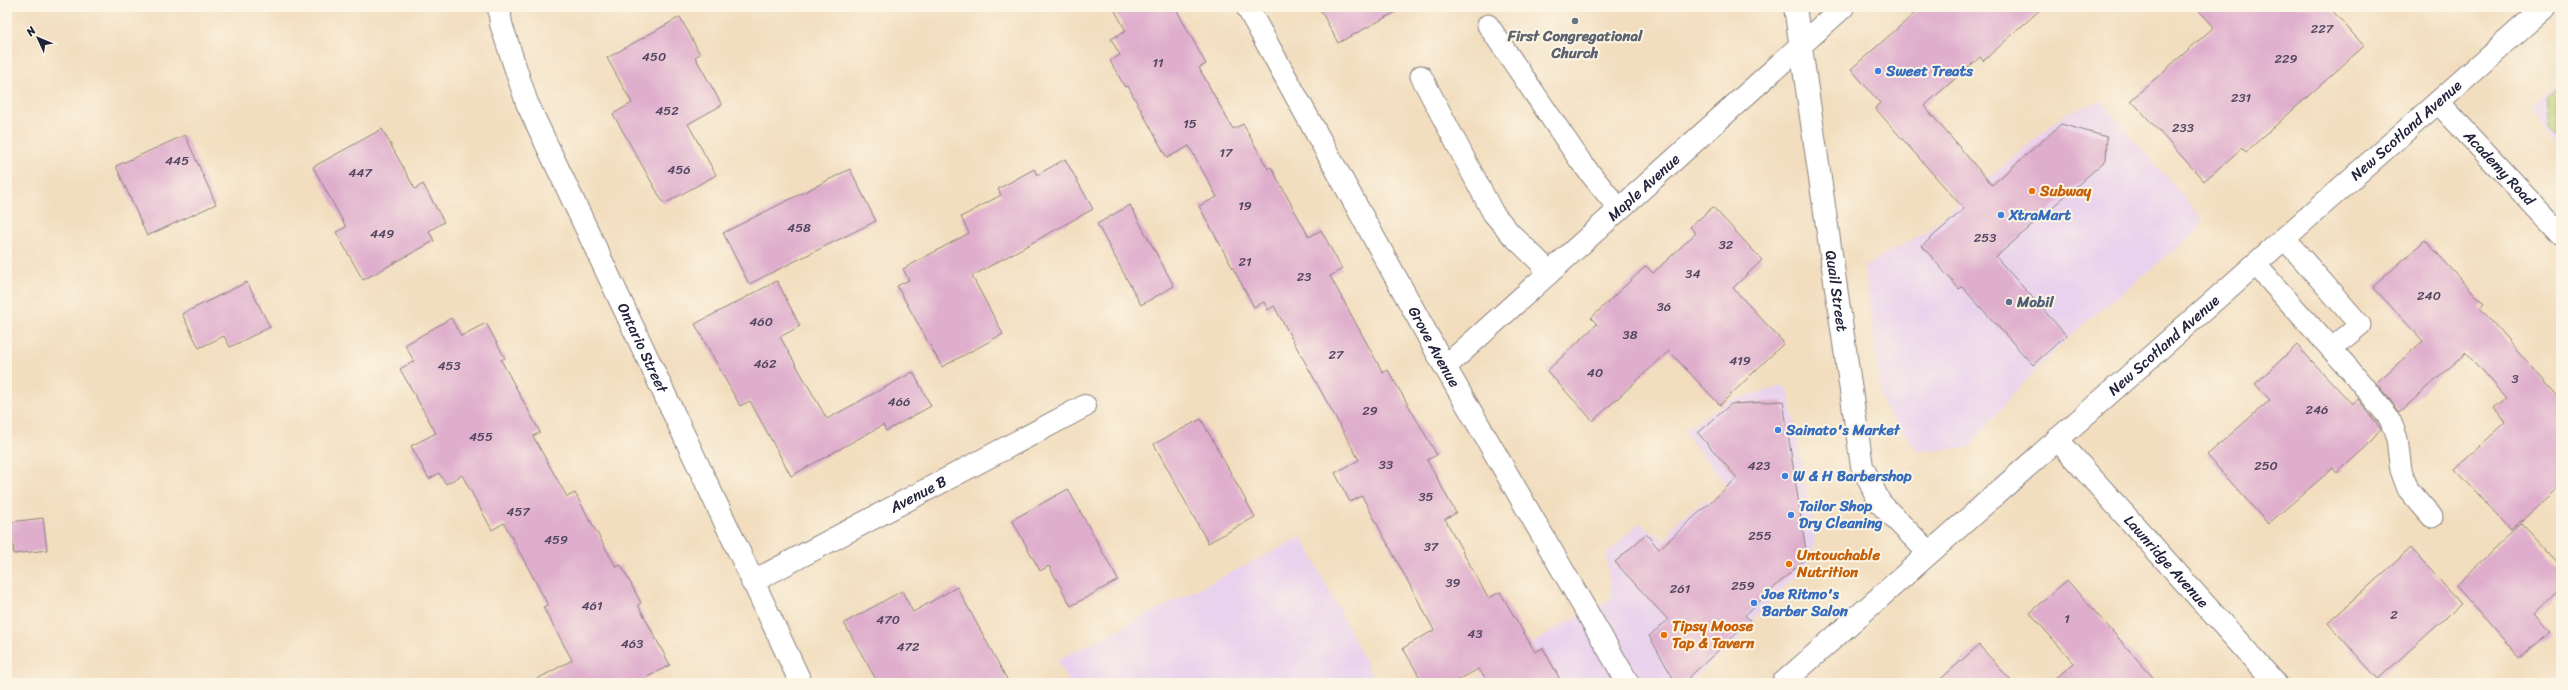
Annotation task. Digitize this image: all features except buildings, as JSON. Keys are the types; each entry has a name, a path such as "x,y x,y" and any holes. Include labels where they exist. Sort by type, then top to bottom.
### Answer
{"street":[{"name":"Ontario Street","path":"499,7 501,24 527,103 801,683"},
{"name":"Grove Avenue","path":"1246,7 1445,367 1628,683"},
{"name":"Quail Street","path":"1795,7 1862,466 1880,503 1929,552"},
{"name":"Maple Avenue","path":"1445,367 1843,7"},
{"name":"New Scotland Avenue","path":"1783,683 2545,7"},
{"name":"Academy Road","path":"2438,102 2561,234"},
{"name":"Avenue B","path":"752,582 1085,406"},
{"name":"Lawnridge Avenue","path":"2057,439 2275,683"}],"lane":[{"path":"1488,25 1580,162 1619,209"},
{"path":"1421,76 1493,213 1510,233 1550,272"},
{"path":"2284,238 2360,325 2331,349"},
{"path":"2255,264 2331,349 2390,419 2397,439 2400,470 2408,489 2432,516"}],"shaded area":[{"path":"2561,82 2561,140 2532,108"},
{"path":"2101,101 2201,217 2199,230 2074,332 2012,395 1969,448 1918,451 1883,406 1864,267 1924,233 2066,113"},
{"path":"1784,386 1789,394 1815,538 1811,560 1754,618 1752,627 1689,683 1470,683 1563,624 1612,600 1606,555 1639,523 1665,541 1678,520 1706,500 1724,515 1737,499 1683,430 1731,400"},
{"path":"1302,537 1376,683 1069,683 1057,660"}],"green space":[{"path":"2561,85 2561,133 2552,124 2549,96"}],"place":[{"name":"First Congregational Church","path":"1575,21"},
{"name":"Sweet Treats","path":"1878,71"},
{"name":"Subway","path":"2032,191"},
{"name":"XtraMart","path":"2001,215"},
{"name":"Mobil","path":"2009,302"},
{"name":"Sainato's Market","path":"1778,430"},
{"name":"W & H Barbershop","path":"1785,476"},
{"name":"Tailor Shop Dry Cleaning","path":"1791,515"},
{"name":"Untouchable Nutrition","path":"1789,564"},
{"name":"Joe Ritmo's Barber Salon","path":"1754,603"},
{"name":"Tipsy Moose Tap & Tavern","path":"1664,635"}]}
